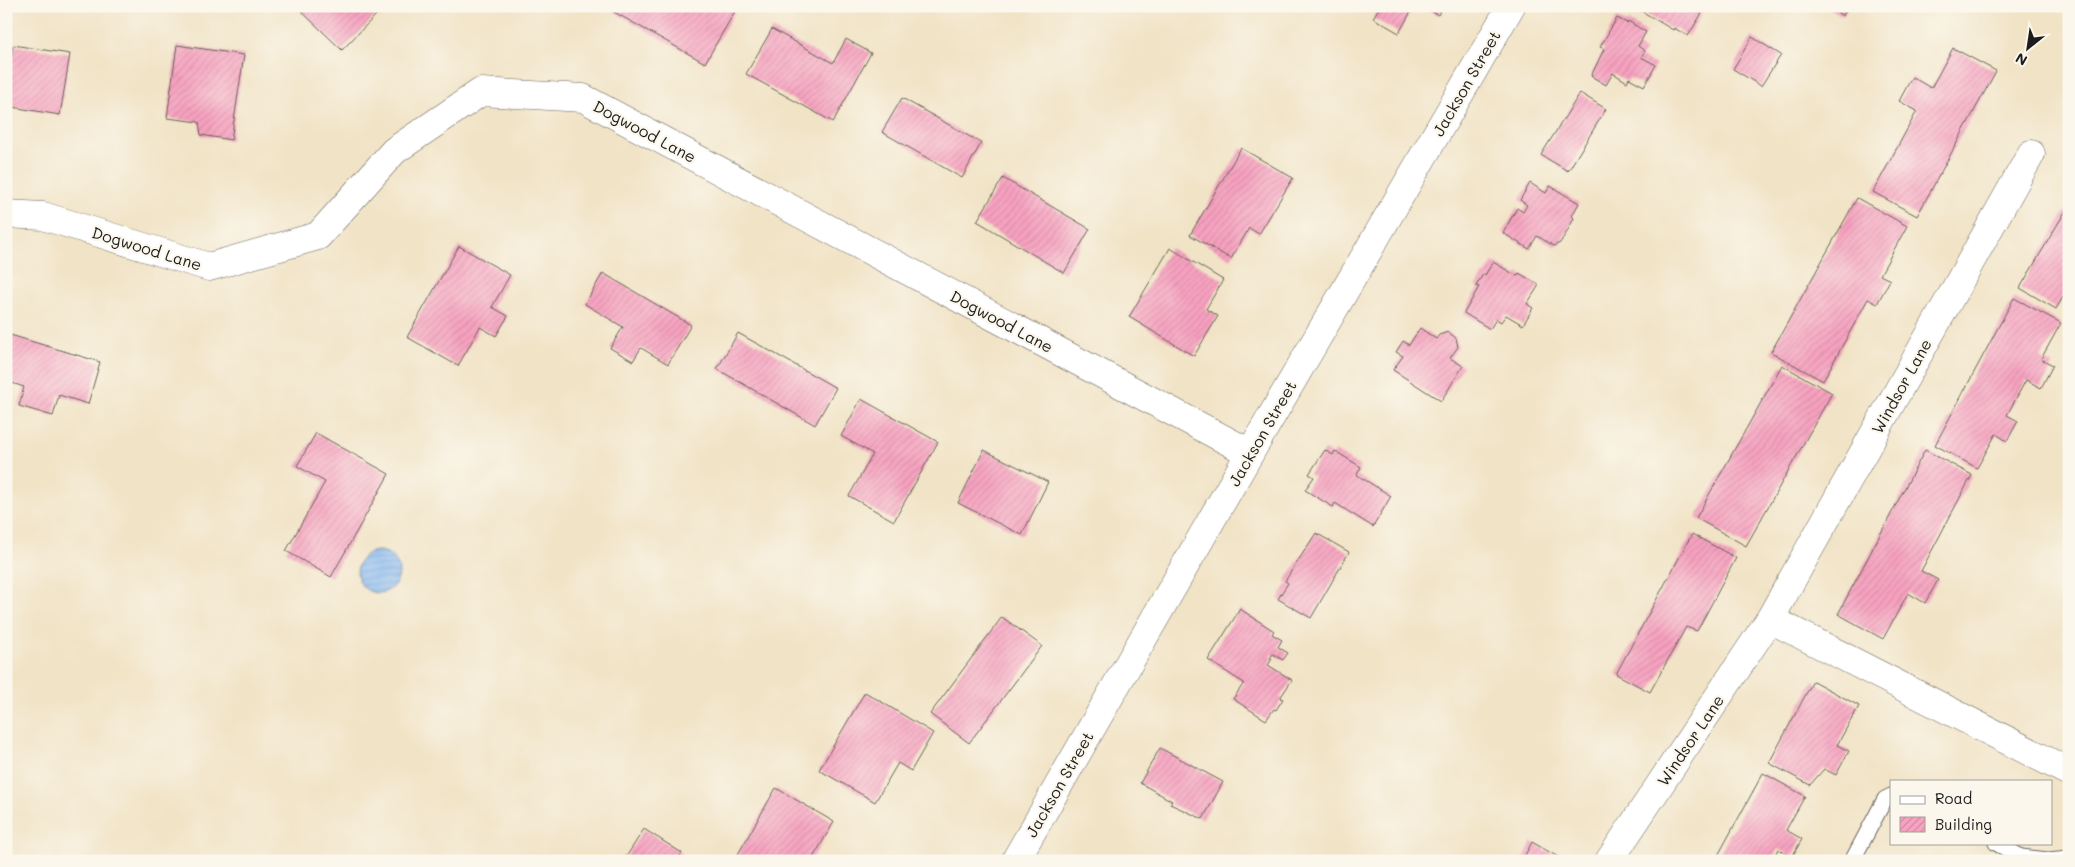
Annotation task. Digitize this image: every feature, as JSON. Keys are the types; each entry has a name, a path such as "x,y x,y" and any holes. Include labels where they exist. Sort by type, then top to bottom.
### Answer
{"street":[{"name":"Jackson Street","path":"1015,861 1511,6"},
{"name":"Dogwood Lane","path":"6,214 43,216 209,267 318,236 394,151 481,92 583,98 1250,453"},
{"name":"Windsor Lane","path":"1609,861 1770,619 2031,154"},
{"path":"1770,619 2069,772"}],"lane":[{"path":"1852,861 1885,799 1890,796"},
{"path":"1998,844 2020,857 2048,860 2069,858"}],"water":[{"path":"374,551 382,551 393,557 399,572 393,587 382,593 374,593 363,587 357,576 357,568 363,557"}],"building":[{"path":"303,6 408,7 379,12 342,50 300,10"},
{"path":"617,6 738,6 705,63 614,12"},
{"path":"1380,6 1414,6 1399,33 1373,18"},
{"path":"1422,6 1443,6 1438,15"},
{"path":"1633,6 1701,6 1705,8 1688,36 1674,28 1673,30"},
{"path":"1826,6 1848,6 1843,16"},
{"path":"1617,18 1627,23 1628,21 1646,32 1638,46 1645,51 1641,57 1656,65 1644,86 1629,78 1627,82 1613,73 1606,85 1591,76 1604,49 1600,47"},
{"path":"772,29 833,63 846,39 871,53 833,122 746,74"},
{"path":"1752,37 1781,55 1761,86 1733,69"},
{"path":"13,45 70,54 60,115 6,106 6,88"},
{"path":"177,45 244,55 231,140 201,135 199,122 167,118"},
{"path":"1953,48 1996,71 1917,216 1873,192 1917,111 1899,101 1912,77 1931,88"},
{"path":"1580,93 1606,109 1568,171 1541,155"},
{"path":"902,98 981,143 962,178 882,132"},
{"path":"1241,148 1293,178 1259,234 1249,228 1231,259 1190,235"},
{"path":"1003,178 1090,229 1064,273 977,221"},
{"path":"1530,183 1546,193 1550,186 1579,203 1567,232 1560,243 1554,246 1537,236 1529,249 1503,233 1517,208 1523,212 1527,205 1520,200"},
{"path":"1857,198 1907,226 1880,275 1890,280 1877,304 1868,299 1823,381 1771,352"},
{"path":"2069,205 2069,287 2056,309 2020,288"},
{"path":"459,246 510,275 492,307 508,316 496,336 480,327 458,366 407,337"},
{"path":"1170,248 1223,280 1206,309 1218,316 1194,356 1129,317"},
{"path":"1493,262 1517,276 1519,273 1539,285 1527,304 1533,308 1523,325 1506,315 1501,322 1496,319 1490,329 1464,313 1479,287 1476,286"},
{"path":"603,273 691,325 668,364 641,348 633,361 610,348 623,327 585,304"},
{"path":"2014,298 2061,323 2041,359 2053,365 2041,388 2026,380 2007,415 2018,421 2007,441 1996,434 1977,468 1935,445"},
{"path":"1420,328 1436,339 1439,335 1448,332 1456,338 1458,347 1450,358 1463,366 1441,401 1393,370 1403,356 1396,352 1403,341 1409,345"},
{"path":"738,333 836,388 815,425 717,369"},
{"path":"7,334 100,362 88,404 59,395 53,416 19,406 24,387 6,381"},
{"path":"1782,365 1832,393 1746,546 1696,518"},
{"path":"861,399 938,442 894,521 849,496 873,454 841,436"},
{"path":"316,433 389,474 331,577 286,551 325,482 297,466"},
{"path":"984,450 1048,482 1022,535 958,503"},
{"path":"1325,450 1333,455 1335,451 1361,467 1357,475 1391,496 1373,527 1335,503 1333,507 1305,490 1314,477 1309,474"},
{"path":"1925,450 1972,475 1921,571 1938,580 1925,603 1908,593 1883,639 1838,614"},
{"path":"1316,533 1349,552 1311,618 1278,599 1288,583 1285,581"},
{"path":"1692,534 1736,558 1697,631 1686,627 1650,692 1616,674"},
{"path":"1240,609 1274,631 1272,634 1282,640 1278,647 1288,653 1283,660 1273,654 1270,658 1272,659 1268,665 1292,680 1280,698 1283,699 1276,710 1274,709 1266,720 1233,699 1244,683 1208,660"},
{"path":"1002,617 1042,646 969,743 930,714"},
{"path":"1813,681 1859,706 1837,745 1849,751 1836,775 1824,769 1810,785 1769,763"},
{"path":"865,692 933,733 911,771 898,763 875,802 819,770"},
{"path":"1160,748 1223,782 1203,819 1170,804 1172,801 1140,783"},
{"path":"1763,773 1805,796 1786,830 1802,839 1792,857 1778,849 1772,861 1715,861"},
{"path":"776,788 834,822 811,861 734,861"},
{"path":"644,829 682,853 677,861 632,861 626,857"},
{"path":"1532,842 1565,861 1522,861"}]}
